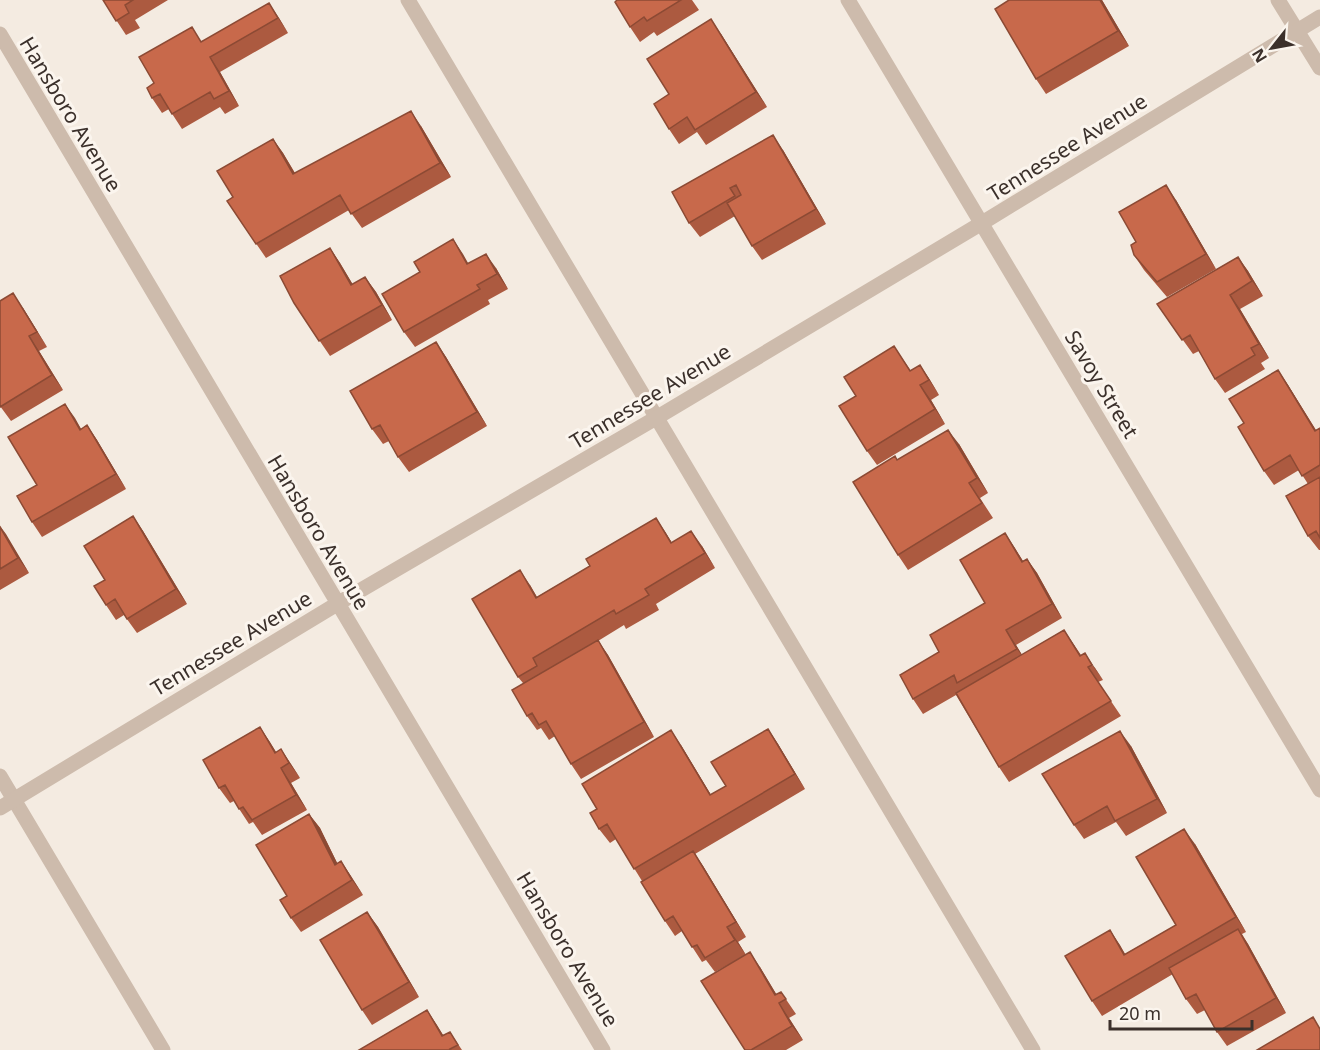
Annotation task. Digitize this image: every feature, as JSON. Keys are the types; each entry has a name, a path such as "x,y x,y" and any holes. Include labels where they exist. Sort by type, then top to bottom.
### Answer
{"street":[{"path":"408,0 1033,1050"},
{"name":"Savoy Street","path":"848,0 1320,790"},
{"path":"1278,0 1320,68"},
{"name":"Tennessee Avenue","path":"0,808 337,604 656,418 982,223 1320,17"},
{"name":"Hansboro Avenue","path":"0,34 603,1050"},
{"path":"0,776 163,1050"}],"building":[{"path":"103,0 133,0 125,5 129,13 116,21"},
{"path":"617,0 681,0 647,21 644,17 630,27 615,2"},
{"path":"1009,0 1100,0 1118,31 1036,79 995,9"},
{"path":"269,3 278,18 210,57 229,91 214,99 210,92 172,114 160,94 152,98 147,88 154,83 139,57 192,27 201,42"},
{"path":"711,19 756,92 695,130 687,117 669,129 654,104 669,94 647,59"},
{"path":"411,111 440,163 351,214 340,195 256,244 227,201 233,197 217,171 273,139 293,174"},
{"path":"773,135 816,209 752,246 727,203 741,195 736,185 730,188 735,196 689,223 672,192"},
{"path":"1166,185 1206,254 1157,282 1134,255 1131,245 1136,242 1119,212"},
{"path":"453,239 467,264 486,254 497,274 477,285 480,289 404,332 382,294 420,272 414,262"},
{"path":"330,248 351,285 365,277 382,305 319,341 294,303 280,276"},
{"path":"1238,257 1252,281 1230,295 1259,344 1251,348 1255,355 1215,379 1190,335 1182,340 1157,304"},
{"path":"13,293 37,332 29,336 52,375 0,407 0,301"},
{"path":"436,342 477,412 398,457 380,425 372,429 350,391"},
{"path":"894,346 910,371 920,365 929,380 920,385 935,409 867,451 839,406 856,396 844,377"},
{"path":"1278,370 1315,431 1320,428 1320,465 1302,476 1290,455 1264,471 1238,427 1244,423 1229,399"},
{"path":"65,404 80,430 87,425 116,474 32,522 17,496 37,485 8,437"},
{"path":"948,430 977,478 969,483 982,503 898,555 853,482 895,456 897,460"},
{"path":"1320,477 1320,538 1316,531 1308,536 1286,496"},
{"path":"133,516 176,589 127,619 115,599 106,605 94,586 105,580 84,546"},
{"path":"656,518 671,543 691,531 705,553 645,589 649,595 616,614 614,610 533,658 537,666 518,677 472,599 520,570 536,598 590,566 586,559"},
{"path":"0,527 18,558 0,569"},
{"path":"1005,533 1022,562 1027,559 1052,604 1006,630 1017,649 957,683 954,675 913,699 900,675 939,652 930,635 985,603 960,560"},
{"path":"1064,630 1080,656 1085,653 1092,665 1088,667 1111,701 999,767 956,693"},
{"path":"598,640 644,722 571,764 546,721 539,725 532,713 527,716 512,690"},
{"path":"260,727 275,753 281,749 289,763 281,768 296,795 252,820 243,807 239,809 225,785 219,788 203,760"},
{"path":"768,729 795,774 634,869 607,824 599,829 590,813 597,809 582,784 671,730 710,795 726,786 711,762"},
{"path":"1120,731 1157,799 1115,821 1107,806 1074,825 1042,774"},
{"path":"309,814 335,865 341,861 352,880 291,918 280,900 287,896 256,845"},
{"path":"1184,829 1236,917 1092,1001 1065,956 1110,930 1124,955 1176,925 1136,857"},
{"path":"693,851 736,922 727,927 735,940 705,958 697,945 692,947 673,916 665,921 641,882"},
{"path":"367,912 409,982 362,1010 320,940"},
{"path":"1238,929 1276,998 1217,1032 1196,994 1186,999 1169,968"},
{"path":"750,952 775,995 781,992 786,999 779,1003 792,1026 751,1050 745,1050 701,981"},
{"path":"427,1010 442,1036 450,1032 458,1045 451,1050 359,1050"},
{"path":"1313,1017 1320,1029 1320,1050 1257,1050"}]}
